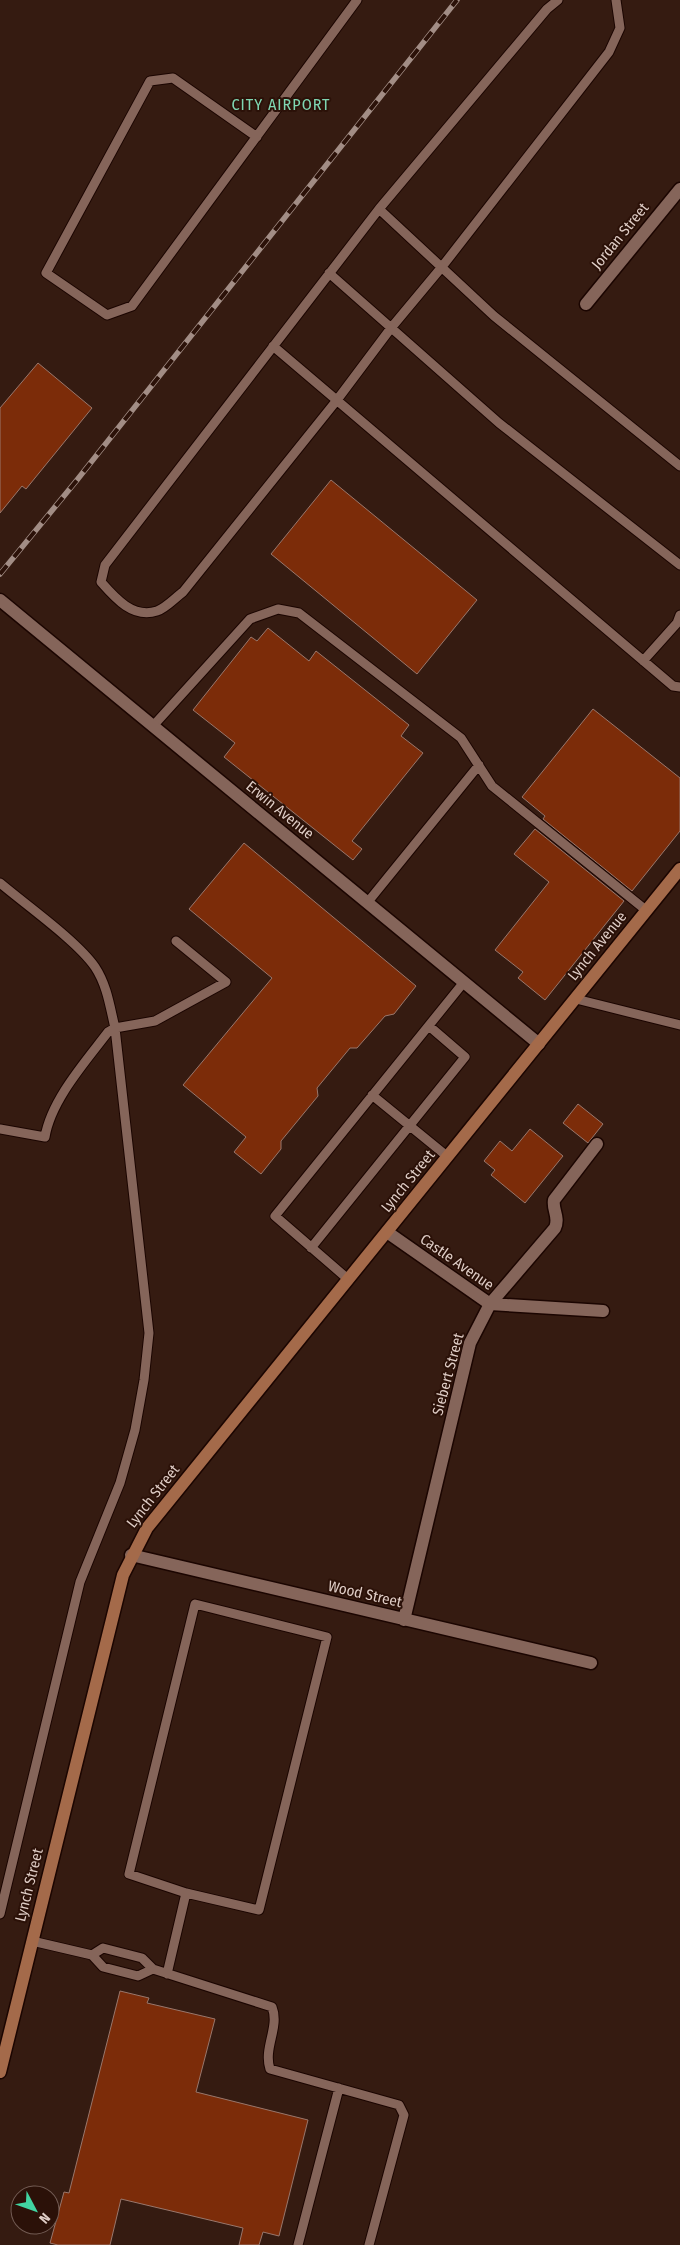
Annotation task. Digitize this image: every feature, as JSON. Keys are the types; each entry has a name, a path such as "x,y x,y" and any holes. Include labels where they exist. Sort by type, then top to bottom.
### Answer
{"street":[{"name":"Jordan Street","path":"586,304 680,189"},
{"name":"Erwin Avenue","path":"0,600 539,1044"},
{"name":"Lynch Avenue","path":"539,1044 680,869"},
{"name":"Lynch Street","path":"0,2072 120,1585 131,1555 147,1528 539,1044"},
{"name":"Siebert Street","path":"404,1620 470,1343 490,1304 556,1228 558,1218 554,1200 597,1144"},
{"name":"Castle Avenue","path":"387,1232 490,1304 603,1311"},
{"name":"Wood Street","path":"131,1555 591,1663"}],"lane":[{"path":"257,137 173,78 150,81 46,273 107,315 132,306 257,137 357,0"},
{"path":"558,0 547,9 379,209 105,565 101,582 119,603 137,612 158,611 183,592 337,400 391,328 441,268 609,52 620,28 616,0"},
{"path":"379,209 494,316 680,466"},
{"path":"329,273 498,423 680,565"},
{"path":"273,346 643,661 673,686 680,687"},
{"path":"153,726 250,619 278,609 299,613 343,645 461,738 492,786 647,911"},
{"path":"643,661 677,622 680,615"},
{"path":"367,903 478,765"},
{"path":"0,883 70,942 94,965 103,981 116,1028 149,1333 144,1380 135,1430 120,1483 80,1582 0,1914"},
{"path":"0,1129 46,1137 53,1112 74,1076 108,1032 116,1028 155,1021 226,982 176,941"},
{"path":"349,1280 275,1216 464,982"},
{"path":"576,998 680,1025"},
{"path":"311,1248 465,1057 428,1026"},
{"path":"372,1095 448,1157"},
{"path":"195,1604 327,1637 259,1910 186,1893 129,1874 195,1604"},
{"path":"167,1974 186,1893"},
{"path":"32,1941 92,1955 103,1967 138,1976 153,1969"},
{"path":"92,1955 103,1948 142,1958 153,1969 272,2007 276,2017 267,2060 270,2069 399,2105 404,2115 369,2245"},
{"path":"298,2245 339,2088"}],"building":[{"path":"38,363 92,408 26,489 22,486 0,513 0,408"},
{"path":"331,480 477,600 417,674 271,554"},
{"path":"268,628 309,661 316,651 409,725 401,736 423,753 352,841 362,849 353,860 224,757 235,743 193,710 251,637 257,641"},
{"path":"593,709 680,778 680,831 632,891 543,819 545,816 522,797"},
{"path":"535,829 624,901 545,1000 518,978 523,972 495,950 549,882 514,854"},
{"path":"244,843 416,986 394,1014 385,1016 357,1048 350,1048 317,1088 318,1096 281,1141 281,1149 261,1174 234,1152 246,1137 183,1085 272,978 189,909"},
{"path":"578,1104 603,1124 588,1143 563,1123"},
{"path":"530,1129 563,1156 525,1203 491,1175 495,1170 484,1161 500,1141 512,1151"},
{"path":"120,1991 149,1998 147,2003 215,2019 196,2092 308,2120 279,2236 263,2232 259,2245 239,2245 243,2228 121,2199 110,2245 58,2245 50,2243 52,2235 60,2235 60,2207 64,2192 69,2193"}],"railway":[{"path":"0,574 77,480 457,0"}],"district":[{"name":"CITY AIRPORT","path":"281,104"}]}
